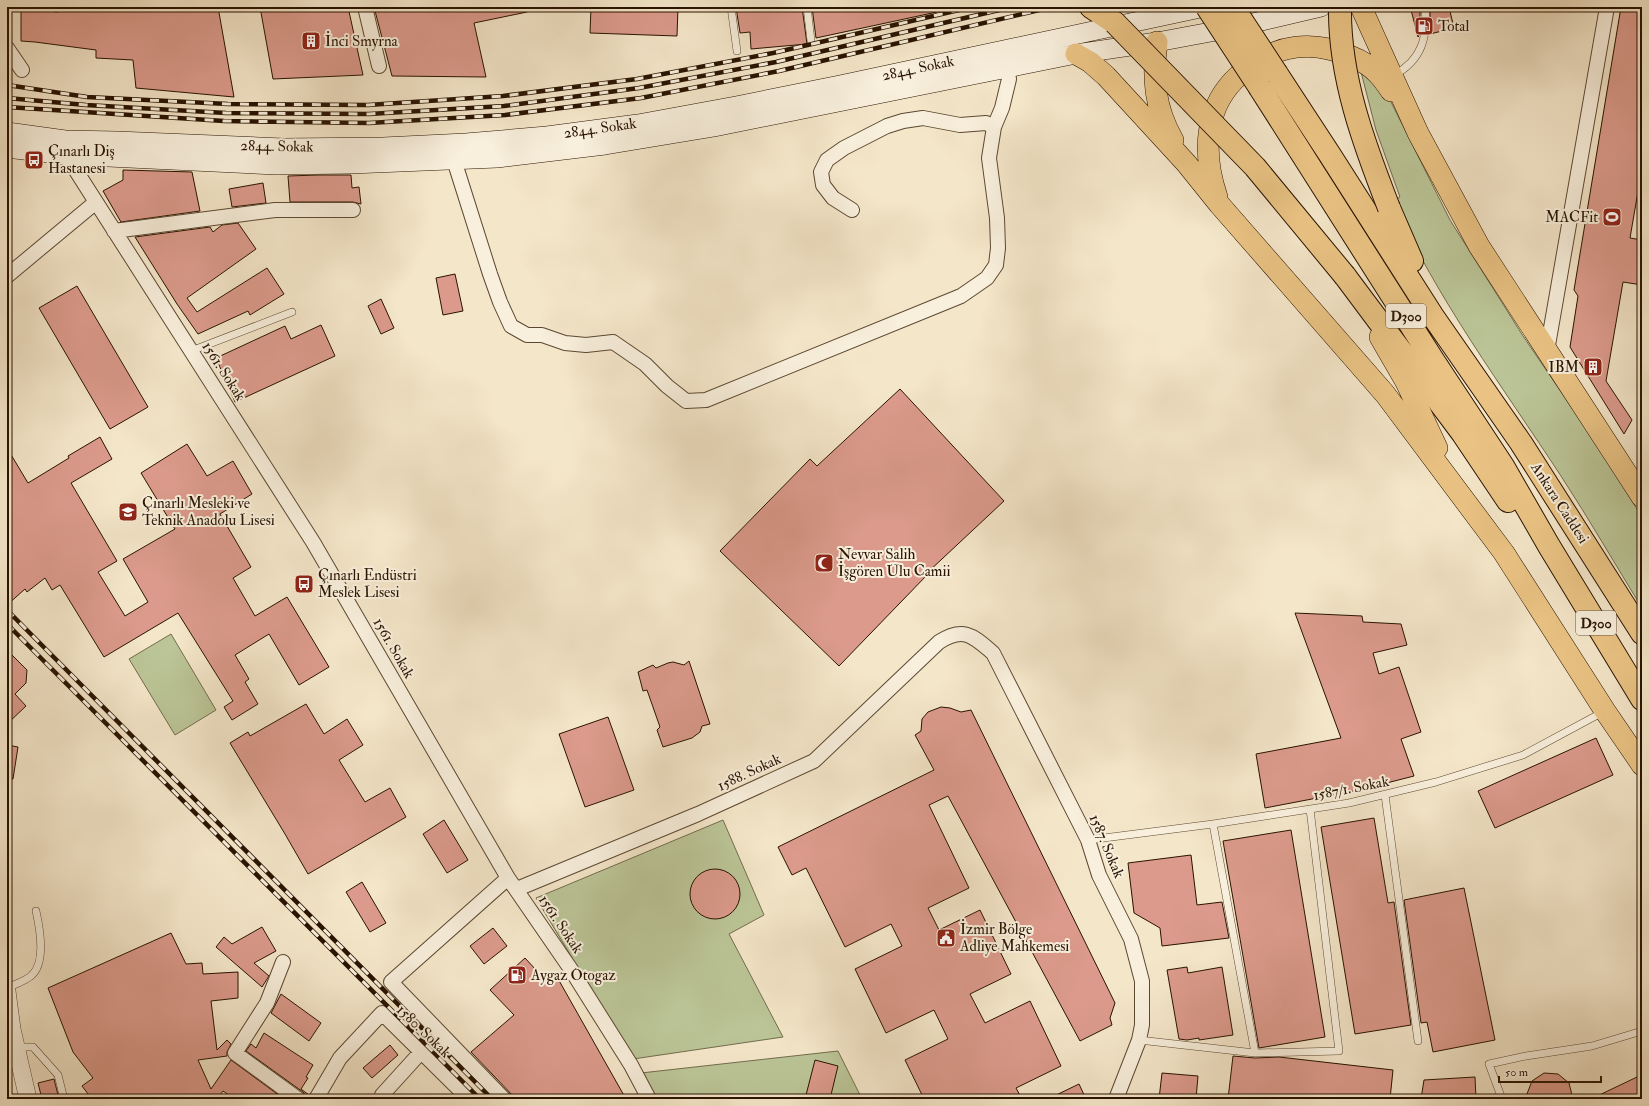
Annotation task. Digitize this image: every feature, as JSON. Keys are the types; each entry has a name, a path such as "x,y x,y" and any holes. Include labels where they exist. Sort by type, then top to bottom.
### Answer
{"highway":[{"path":"1091,7 1115,23"},
{"path":"1098,7 1255,167 1345,276 1459,428 1506,498 1522,519 1549,546"},
{"name":"D300","path":"1206,7 1260,88 1433,360 1503,466 1549,546 1642,699"},
{"name":"D300","path":"1233,7 1432,315 1475,375"},
{"path":"1340,7 1341,41 1352,102 1368,153 1403,243 1439,308 1461,342 1475,375"},
{"name":"Ankara Caddesi","path":"1475,375 1521,443 1642,633"}],"main road":[{"name":"2844. Sokak","path":"7,132 65,148 117,141 283,148 375,147 466,143 547,136 638,124 736,106 1206,7"},
{"name":"2844. Sokak","path":"7,148 65,148 277,165 351,164 497,158 605,145 706,129 1076,54 1157,42 1232,28 1321,7"},
{"path":"1362,7 1418,133 1479,246 1642,497"},
{"path":"1182,12 1167,23 1161,30 1157,42 1154,71 1160,112 1186,163"},
{"path":"1219,204 1212,182 1210,164 1209,145 1212,118 1220,98 1233,79 1254,63 1273,52 1295,46 1319,46 1336,50 1359,60 1378,73 1418,133"},
{"path":"1076,54 1090,62 1106,76 1186,163 1219,204 1385,394 1455,486"},
{"path":"1345,276 1406,382 1463,500 1504,553 1605,711 1642,765"}],"street":[{"path":"365,7 379,66"},
{"path":"1547,351 1607,7"},
{"path":"7,48 22,70"},
{"path":"454,160 493,281 511,326 527,335 542,335 565,343 586,345 613,342 645,364 667,386 686,400 706,400 961,296 987,278 996,265 998,248 989,158 994,127 1002,108 1009,79 1007,68"},
{"path":"852,210 833,198 823,185 821,172 827,160 844,148 887,126 903,121 923,118 960,125 986,123 994,127"},
{"name":"1561. Sokak","path":"65,148 114,231 313,542 508,878 570,968 631,1065 650,1099"},
{"path":"7,276 96,202"},
{"path":"114,231 275,210 353,210"},
{"name":"1587. Sokak","path":"960,633 976,638 993,653 1088,840 1100,875 1131,939 1142,981 1142,1025 1139,1040 1116,1099"},
{"name":"1588. Sokak","path":"517,889 698,814 814,761 939,642 947,637 960,633"},
{"path":"504,1099 391,982 508,878"},
{"path":"283,962 267,1003 235,1053 298,1099"},
{"path":"7,990 14,1053 28,1099"},
{"name":"1580. Sokak","path":"316,1099 340,1058 382,1013 469,1099"},
{"path":"386,1099 382,1095 421,1052"}],"lane":[{"path":"731,7 737,51"},
{"path":"807,7 811,41"},
{"path":"1392,76 1415,60 1420,51 1426,32 1425,7"},
{"path":"191,351 292,312"},
{"name":"1587/1. Sokak","path":"1088,840 1213,824 1349,803 1385,795 1436,782 1523,755 1605,711"},
{"path":"1385,795 1418,1041"},
{"path":"1139,1040 1255,1053 1339,1051 1310,809"},
{"path":"1213,824 1255,1053"},
{"path":"7,990 32,976 38,968 40,932 36,911"},
{"path":"1502,1099 1489,1064 1526,1056 1592,1046 1642,1031"},
{"path":"14,1053 33,1047 58,1075 64,1099"}],"green space":[{"path":"1360,68 1387,94 1450,220 1523,336 1593,439 1642,517 1642,608 1592,525 1539,442 1471,342 1410,237 1393,201 1400,197 1376,130"},
{"path":"171,634 216,710 175,735 129,659"},
{"path":"723,820 764,915 729,934 783,1037 633,1059 536,898"},
{"path":"838,1051 862,1099 657,1099 641,1073"}],"building":[{"path":"21,7 55,7 55,12 105,7 218,7 234,97 136,88 133,60 96,58 96,50 21,41"},
{"name":"İnci Smyrna","path":"260,7 348,7 363,75 273,79"},
{"path":"374,7 526,7 527,12 474,23 486,77 392,76"},
{"path":"591,7 678,7 677,36 590,33"},
{"path":"736,7 802,7 807,44 751,49 750,32 740,33"},
{"path":"812,7 937,7 937,12 816,38"},
{"path":"1430,7 1449,7 1454,28 1430,34"},
{"path":"1621,7 1642,7 1642,168 1630,238 1642,240 1642,285 1623,282 1606,381 1632,420 1624,434 1570,347 1578,296 1574,290"},
{"path":"1420,8 1420,28 1418,37 1411,10"},
{"path":"123,170 192,172 200,211 121,222 103,191 123,180"},
{"path":"351,175 352,188 359,187 361,204 353,202 290,202 288,176"},
{"path":"263,183 266,203 232,207 229,189"},
{"path":"238,223 256,249 187,298 197,312 267,268 284,294 250,315 248,311 198,334 177,304 135,237 210,227 213,232 222,225"},
{"path":"455,274 463,311 443,315 436,278"},
{"path":"77,286 148,407 110,429 39,308"},
{"path":"381,299 394,328 381,334 368,306"},
{"path":"321,325 335,356 235,402 216,358 285,326 291,339"},
{"path":"900,389 1004,501 927,573 928,574 839,666 720,551 810,459 817,466"},
{"name":"Çınarlı Mesleki ve Teknik Anadolu Lisesi","path":"100,437 112,459 71,483 117,561 98,572 125,616 148,602 123,559 175,529 141,473 187,444 207,476 233,461 252,494 220,514 251,567 233,578 255,616 287,597 329,667 299,685 269,634 235,655 249,679 245,682 258,704 232,720 224,707 233,701 178,613 104,657 60,585 52,590 45,578 27,592 25,589 7,605 7,448 28,483 69,458 68,456"},
{"path":"1295,613 1362,616 1363,622 1401,624 1407,645 1373,653 1379,674 1399,667 1421,732 1401,739 1414,776 1359,790 1265,808 1256,754 1341,738"},
{"path":"7,650 27,670 26,683 15,694 26,706 7,724"},
{"path":"689,661 710,724 702,726 700,732 692,738 663,747 657,730 660,727 647,690 643,691 638,672 653,665 656,668 673,662 684,665"},
{"path":"306,704 324,734 347,719 363,745 339,760 365,802 390,788 406,817 308,874 230,743 248,732 250,736"},
{"name":"İzmir Bölge Adliye Mahkemesi","path":"941,707 950,708 961,712 971,710 1115,1003 1110,1018 1112,1025 1080,1041 948,796 929,805 969,888 928,908 939,930 980,910 1011,974 970,994 985,1023 1030,1001 1061,1066 1016,1088 1022,1099 924,1099 905,1060 948,1039 934,1010 886,1033 855,969 902,946 891,924 845,947 806,868 792,875 778,847 934,770 915,735 921,731 922,719 928,712"},
{"path":"608,717 634,790 585,807 559,734"},
{"path":"1596,738 1613,775 1495,828 1478,791"},
{"path":"7,745 18,747 13,779 7,779"},
{"path":"1374,818 1388,903 1394,902 1411,1025 1355,1034 1321,827"},
{"path":"444,820 468,860 447,873 423,834"},
{"path":"1291,830 1325,1037 1259,1048 1223,841"},
{"path":"1191,855 1197,905 1222,902 1229,938 1162,946 1160,928 1134,913 1128,863"},
{"path":"710,869 720,869 733,876 740,889 740,899 733,912 720,919 710,919 701,915 694,908 690,899 690,889 694,880 701,873"},
{"path":"362,882 386,923 370,932 346,892"},
{"path":"1464,888 1495,1040 1433,1052 1427,1022 1421,1023 1404,900"},
{"path":"262,927 276,951 254,963 269,976 262,987 216,947 224,937 232,944"},
{"path":"493,928 507,946 484,964 470,946"},
{"path":"171,933 186,964 202,963 203,974 238,972 238,998 211,1001 217,1050 227,1040 231,1044 227,1052 227,1056 198,1060 211,1089 231,1060 284,1099 235,1099 223,1091 217,1099 92,1099 82,1086 93,1078 73,1052 48,988"},
{"path":"525,958 549,984 557,977 626,1099 516,1099 471,1052 514,1015 490,990"},
{"path":"1187,967 1188,973 1222,967 1233,1035 1199,1040 1199,1038 1187,1040 1179,1039 1167,970"},
{"path":"281,994 321,1023 309,1041 271,1013"},
{"path":"264,1033 313,1065 306,1077 308,1078 301,1089 309,1095 308,1099 303,1092 246,1051 251,1044 256,1048"},
{"path":"390,1045 398,1055 372,1078 363,1068"},
{"path":"1233,1056 1255,1058 1279,1057 1393,1070 1390,1099 1228,1099"},
{"path":"815,1060 838,1066 830,1099 805,1099"},
{"path":"1162,1073 1198,1076 1196,1099 1159,1099"},
{"path":"1544,1073 1558,1074 1569,1083 1573,1099 1525,1099 1532,1081"},
{"path":"1475,1077 1476,1099 1421,1099 1424,1080"},
{"path":"1637,1077 1642,1087 1642,1099 1591,1099"},
{"path":"54,1079 59,1099 42,1099 38,1083"},
{"path":"1079,1084 1086,1099 1048,1099"}],"railway":[{"path":"7,85 87,97 228,104 368,105 503,96 637,79 773,53 972,7"},
{"path":"7,98 86,105 226,113 369,114 504,106 639,88 776,62 1012,7"},
{"path":"7,107 224,121 369,123 505,115 641,98 779,71 1052,7"},
{"path":"7,610 492,1099"},
{"path":"7,624 480,1099"}],"place":[{"name":"Total","path":"1424,26"},
{"name":"İnci Smyrna","path":"311,41"},
{"name":"Çınarlı Diş Hastanesi","path":"34,160"},
{"name":"MACFit","path":"1612,217"},
{"name":"IBM","path":"1593,367"},
{"name":"Çınarlı Mesleki ve Teknik Anadolu Lisesi","path":"128,512"},
{"name":"Nevvar Salih İşgören Ulu Camii","path":"824,563"},
{"name":"Çınarlı Endüstri Meslek Lisesi","path":"304,584"},
{"name":"İzmir Bölge Adliye Mahkemesi","path":"946,938"},
{"name":"Aygaz Otogaz","path":"517,975"}]}
